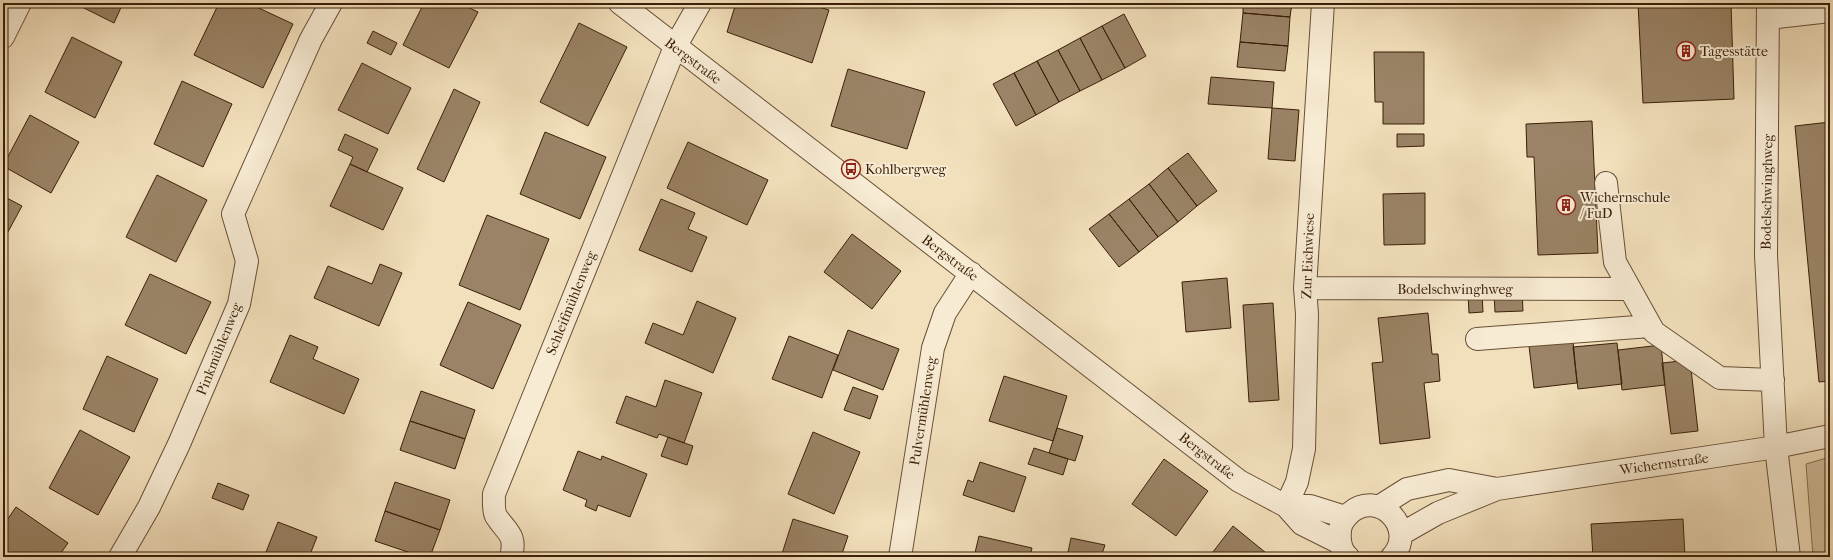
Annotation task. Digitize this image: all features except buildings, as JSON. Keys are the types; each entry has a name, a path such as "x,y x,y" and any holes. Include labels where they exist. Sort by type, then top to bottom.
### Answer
{"street":[{"path":"3,37 20,3"},
{"name":"Pinkmühlenweg","path":"120,557 149,507 180,444 239,304 247,261 233,214 311,39 331,3"},
{"name":"Bergstraße","path":"620,3 675,47 1240,481 1286,506 1302,524 1343,553"},
{"path":"675,47 700,3"},
{"name":"Zur Eichwiese","path":"1286,506 1297,482 1304,449 1307,314 1305,288 1323,3"},
{"path":"1769,11 1830,11"},
{"name":"Bodelschwinghweg","path":"1769,11 1766,255 1776,447 1789,557"},
{"name":"Schleifmühlenweg","path":"511,557 513,547 509,531 495,514 494,494 675,47"},
{"path":"1606,183 1615,262 1654,332 1720,378 1773,380"},
{"name":"Pulvermühlenweg","path":"900,557 933,348 945,314 970,273"},
{"name":"Bodelschwinghweg","path":"1305,288 1629,289"},
{"path":"1477,339 1650,326"},
{"name":"Wichernstraße","path":"1400,534 1438,512 1496,489 1776,447 1830,436"},
{"name":"Wichernstraße","path":"1380,506 1407,489 1449,480 1496,489"},
{"path":"1345,517 1355,508 1368,505 1380,506 1390,512 1398,522 1400,534 1399,546 1393,557"},
{"name":"Bergstraße","path":"1286,506 1310,506 1345,517 1340,529 1343,553"}],"shaded area":[{"path":"1830,457 1830,557 1813,557 1806,464"}],"place":[{"name":"Tagesstätte","path":"1686,51"},
{"name":"Kohlbergweg","path":"851,169"},
{"name":"Wichernschule / FuD","path":"1566,205"}]}
